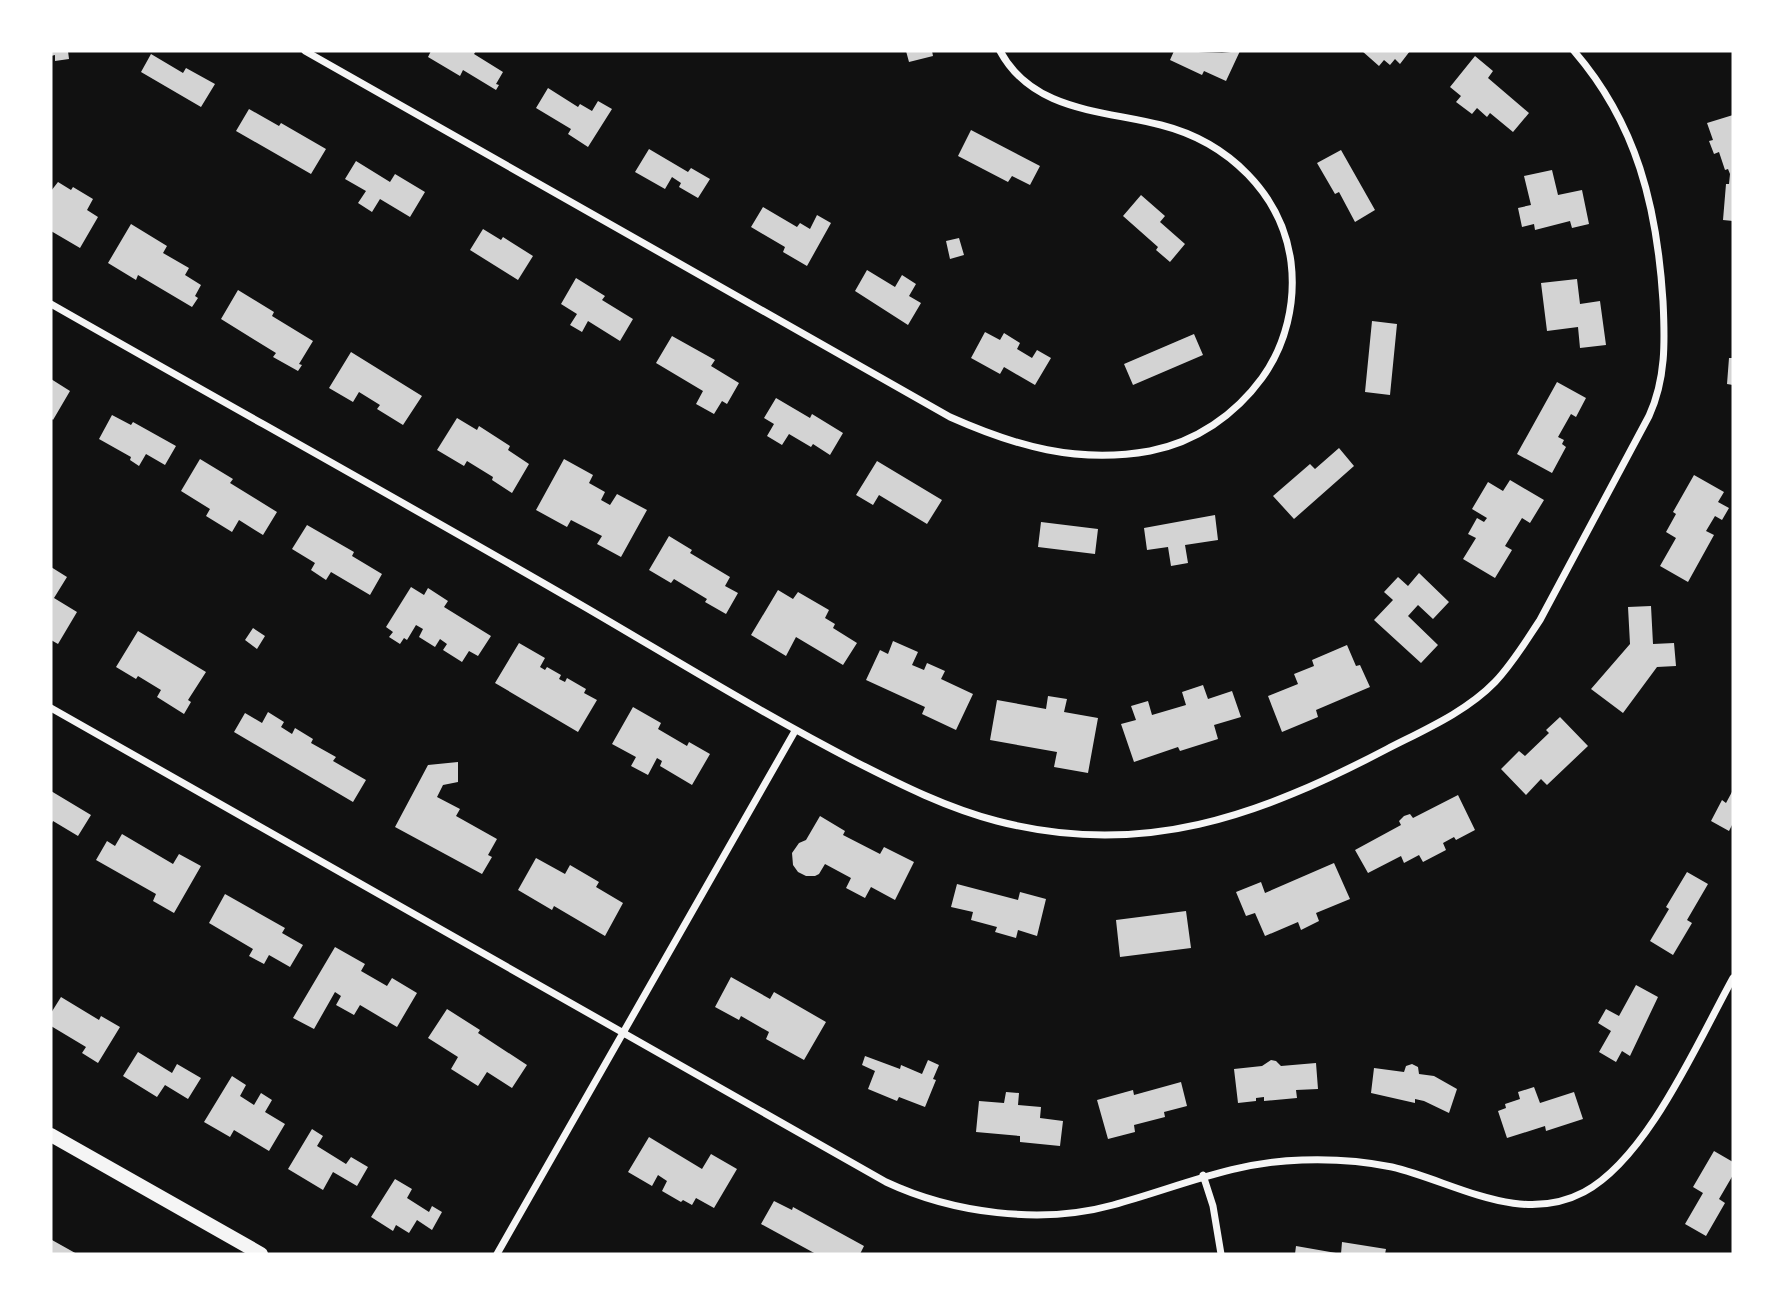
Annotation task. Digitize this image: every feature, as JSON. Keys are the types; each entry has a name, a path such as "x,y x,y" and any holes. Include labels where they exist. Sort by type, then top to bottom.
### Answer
{"main road":[{"path":"51,1135 261,1254"}],"street":[{"path":"305,51 950,417 996,437 1061,453 1100,455 1159,449 1202,432 1227,415 1253,390 1266,373 1283,336 1292,297 1292,274 1289,251 1275,211 1252,178 1212,146 1165,126 1069,106 1051,99 1016,73 1000,51"},
{"path":"51,304 581,605 795,731 916,792 978,816 1026,827 1135,835 1170,831 1225,819 1295,794 1443,720 1487,689 1522,648 1540,620 1649,416 1660,386 1665,336 1654,219 1645,180 1619,117 1602,85 1574,51"},
{"path":"51,708 886,1182 938,1202 989,1212 1021,1214 1095,1209 1203,1175 1261,1163 1303,1160 1347,1161 1391,1167 1515,1205 1538,1206 1572,1198 1597,1185 1616,1170 1643,1137 1670,1094 1733,978"},
{"path":"497,1254 795,731"},
{"path":"1203,1175 1213,1206 1221,1254"}],"building":[{"path":"51,51 68,51 69,59 55,61 55,55 51,56"},
{"path":"431,51 476,51 474,54 503,72 496,84 499,85 496,90 463,70 460,76 428,57"},
{"path":"906,51 932,51 933,56 909,62"},
{"path":"1174,51 1240,51 1226,81 1204,71 1202,75 1170,60"},
{"path":"1362,51 1410,51 1400,64 1395,59 1390,65 1384,60 1379,66"},
{"path":"151,54 183,73 186,68 215,84 201,107 141,72"},
{"path":"1475,56 1493,71 1488,78 1529,113 1513,132 1490,113 1487,117 1477,108 1472,114 1456,102 1461,96 1450,87"},
{"path":"548,88 578,107 580,104 592,111 598,101 612,109 588,147 568,134 571,129 536,108"},
{"path":"249,109 279,126 281,123 326,149 311,174 236,131"},
{"path":"1733,115 1733,221 1723,220 1726,184 1729,184 1730,174 1728,169 1725,170 1719,152 1714,154 1709,141 1713,140 1707,123"},
{"path":"971,130 1040,166 1030,185 1012,176 1008,182 958,156"},
{"path":"649,149 688,172 691,168 710,179 698,198 679,187 681,183 672,177 665,189 635,172"},
{"path":"1341,150 1375,210 1355,222 1339,192 1335,194 1317,163"},
{"path":"356,161 390,182 395,174 425,192 410,217 380,199 372,212 358,203 366,191 345,179"},
{"path":"1552,170 1558,195 1582,190 1589,224 1572,228 1570,221 1535,230 1534,224 1522,227 1518,208 1531,205 1524,176"},
{"path":"58,182 93,199 87,210 98,217 80,248 51,231 51,191"},
{"path":"1141,195 1165,216 1160,222 1185,244 1170,262 1156,250 1158,247 1123,216"},
{"path":"763,207 797,227 800,223 810,229 817,215 831,223 807,266 783,252 785,247 751,227"},
{"path":"131,224 167,246 163,253 189,268 185,275 201,285 195,296 198,298 192,307 138,275 136,280 108,263"},
{"path":"483,229 501,240 503,237 533,256 518,280 470,250"},
{"path":"959,238 964,255 950,259 946,241"},
{"path":"867,270 895,287 902,275 916,284 909,296 921,303 908,325 855,291"},
{"path":"576,278 605,296 602,300 633,319 620,341 588,321 582,332 570,325 577,314 561,304"},
{"path":"1577,279 1580,304 1600,301 1606,345 1580,348 1578,327 1547,331 1541,283"},
{"path":"238,290 274,312 272,316 313,341 299,364 302,365 298,371 273,357 276,353 221,319"},
{"path":"1372,321 1397,324 1390,395 1365,392"},
{"path":"985,332 1000,340 1004,333 1020,343 1017,349 1032,358 1037,350 1051,358 1035,385 1004,367 1000,374 971,358"},
{"path":"1194,334 1203,355 1133,385 1124,364"},
{"path":"672,336 715,360 711,366 739,383 727,404 722,401 714,414 696,404 703,391 656,363"},
{"path":"351,352 422,396 403,425 377,409 380,405 359,392 353,402 329,388"},
{"path":"1729,358 1733,358 1733,385 1727,384"},
{"path":"51,379 70,391 53,420 51,418"},
{"path":"1557,382 1586,398 1576,417 1571,414 1558,437 1564,440 1562,444 1566,447 1552,473 1517,454"},
{"path":"776,398 810,418 812,414 843,433 830,455 789,434 782,445 767,436 774,424 764,418"},
{"path":"112,415 131,425 133,422 176,446 165,465 146,454 139,466 130,460 131,457 99,439"},
{"path":"457,418 477,430 479,426 510,446 508,450 529,464 512,493 467,461 464,466 437,450"},
{"path":"1339,448 1354,466 1294,519 1273,496 1310,464 1315,469"},
{"path":"200,459 233,479 230,483 277,512 263,535 239,520 232,532 206,516 210,509 181,491"},
{"path":"564,459 593,475 589,483 605,492 601,500 610,505 617,494 647,510 621,557 597,544 602,536 571,520 567,527 536,510"},
{"path":"877,461 942,500 927,524 879,495 873,505 856,495"},
{"path":"1694,475 1724,492 1718,502 1729,508 1722,520 1715,516 1706,531 1714,535 1688,582 1660,566 1676,538 1666,532 1676,514 1673,512"},
{"path":"1510,480 1544,500 1530,523 1522,518 1505,546 1512,550 1495,578 1463,559 1476,538 1468,534 1477,518 1484,522 1487,518 1472,509 1488,482 1503,491"},
{"path":"1215,515 1218,540 1185,545 1188,563 1171,566 1168,547 1147,550 1144,528"},
{"path":"1041,522 1098,529 1095,554 1038,547"},
{"path":"307,525 354,552 352,556 382,574 370,595 331,572 326,580 311,570 315,563 292,549"},
{"path":"669,536 692,550 690,553 730,577 725,586 738,593 726,614 674,579 671,583 649,570"},
{"path":"51,567 67,577 54,598 77,612 58,644 51,640"},
{"path":"1419,573 1449,602 1433,619 1418,605 1408,616 1438,645 1421,663 1374,620 1393,600 1384,592 1398,577 1408,586"},
{"path":"411,587 424,595 428,588 448,601 444,607 491,636 478,656 469,651 462,662 443,650 447,644 440,639 435,647 419,637 423,629 416,625 407,640 404,638 400,644 389,637 393,632 386,627"},
{"path":"778,590 793,599 798,592 829,610 825,618 835,624 833,628 857,643 843,665 796,637 786,656 751,635"},
{"path":"1651,606 1653,644 1674,643 1676,666 1657,667 1623,713 1591,689 1630,644 1628,607"},
{"path":"253,628 265,636 257,649 245,640"},
{"path":"138,631 206,672 188,700 191,702 184,714 157,697 161,690 116,667"},
{"path":"893,641 918,652 912,665 924,670 927,663 945,671 941,679 973,694 956,730 922,714 925,707 866,680 880,650 888,654"},
{"path":"519,643 545,658 540,667 545,670 547,667 561,675 559,679 565,682 567,678 586,689 584,693 597,700 578,732 495,683"},
{"path":"1347,645 1356,666 1360,665 1370,687 1316,710 1318,717 1282,732 1268,696 1298,684 1294,674 1314,666 1312,660"},
{"path":"1203,685 1208,699 1232,691 1241,717 1214,725 1218,739 1180,751 1178,747 1134,762 1121,724 1136,720 1131,706 1148,701 1152,715 1186,705 1182,692"},
{"path":"1048,696 1067,699 1064,712 1098,718 1088,773 1054,767 1057,752 990,740 997,700 1046,709"},
{"path":"633,707 661,723 658,729 687,746 689,742 710,754 692,785 660,766 662,761 657,758 648,775 631,766 636,757 612,744"},
{"path":"268,712 284,722 281,727 292,734 295,728 313,739 311,743 336,757 333,761 366,780 353,802 234,732 245,713 262,723"},
{"path":"1560,717 1588,746 1547,785 1541,779 1526,795 1501,769 1519,751 1525,756 1549,733 1546,730"},
{"path":"458,762 458,782 443,785 437,797 460,809 456,816 497,839 488,855 492,857 482,874 395,827 428,765"},
{"path":"1733,790 1733,823 1729,831 1711,821 1722,800 1726,803"},
{"path":"51,791 91,815 78,836 53,821 51,825"},
{"path":"1458,795 1475,830 1456,840 1454,837 1443,843 1446,850 1423,862 1419,855 1404,863 1401,856 1368,873 1355,850 1401,825 1399,821 1404,816 1410,814 1413,818"},
{"path":"820,816 845,831 843,835 880,854 884,847 914,862 895,900 871,887 865,898 846,888 851,878 825,864 815,876 798,872 793,865 792,853 799,843 806,840"},
{"path":"122,834 173,864 179,854 201,866 174,913 153,901 156,894 96,860 107,841 115,846"},
{"path":"536,858 565,874 570,865 599,882 596,887 623,903 605,936 554,906 552,910 518,890"},
{"path":"1334,863 1350,899 1316,913 1319,921 1301,930 1298,922 1265,936 1255,913 1246,916 1236,892 1261,882 1265,893"},
{"path":"1687,872 1708,884 1687,920 1692,923 1673,955 1650,941"},
{"path":"957,884 1018,900 1020,892 1046,899 1037,936 1018,930 1016,938 995,932 997,927 971,920 973,912 951,907"},
{"path":"225,894 285,928 282,933 303,945 290,967 269,955 264,964 249,956 253,949 209,923"},
{"path":"1186,911 1191,948 1120,957 1116,920"},
{"path":"335,947 365,964 361,971 387,986 392,978 417,993 397,1027 360,1005 354,1015 336,1005 341,996 335,992 314,1029 293,1018"},
{"path":"731,977 770,999 774,992 826,1022 804,1060 766,1039 769,1032 741,1016 739,1020 715,1007"},
{"path":"1636,985 1658,997 1630,1056 1622,1051 1616,1062 1599,1052 1611,1031 1598,1023 1606,1009 1619,1016"},
{"path":"61,997 99,1020 101,1016 120,1027 98,1063 82,1053 86,1047 51,1026 51,1013"},
{"path":"447,1009 527,1065 512,1088 487,1072 478,1086 451,1069 458,1057 428,1038"},
{"path":"138,1052 172,1073 177,1064 201,1078 188,1099 165,1085 157,1097 123,1076"},
{"path":"865,1056 900,1069 901,1065 922,1074 928,1060 939,1065 925,1107 899,1097 897,1101 868,1089 875,1071 862,1065"},
{"path":"1271,1060 1281,1066 1316,1063 1318,1089 1296,1090 1297,1098 1264,1101 1264,1097 1238,1103 1234,1069 1262,1066"},
{"path":"1412,1064 1418,1067 1419,1074 1434,1076 1457,1089 1449,1113 1424,1101 1415,1099 1415,1103 1371,1093 1374,1068 1404,1072 1406,1066"},
{"path":"232,1076 246,1085 240,1096 254,1105 261,1093 272,1100 265,1112 285,1124 269,1151 234,1130 230,1137 204,1122"},
{"path":"1181,1082 1187,1106 1164,1112 1165,1117 1134,1125 1135,1132 1108,1139 1097,1100 1133,1090 1134,1095"},
{"path":"1534,1087 1540,1103 1574,1092 1583,1119 1546,1131 1545,1126 1507,1138 1498,1111 1506,1108 1505,1104 1520,1099 1518,1092"},
{"path":"1006,1092 1019,1093 1018,1105 1041,1107 1040,1118 1063,1121 1060,1146 1020,1142 1020,1136 976,1132 979,1101 1004,1103"},
{"path":"312,1129 323,1136 317,1146 346,1164 351,1157 368,1167 357,1186 333,1172 323,1190 288,1169"},
{"path":"649,1137 702,1169 711,1154 737,1169 714,1208 696,1198 692,1205 683,1200 681,1202 662,1191 667,1181 658,1175 652,1186 628,1172"},
{"path":"1714,1151 1733,1162 1733,1175 1719,1199 1725,1203 1706,1236 1685,1224 1703,1193 1693,1187"},
{"path":"395,1179 412,1189 407,1198 429,1212 432,1206 442,1212 432,1230 417,1220 409,1233 396,1225 393,1231 371,1217"},
{"path":"774,1201 792,1210 793,1207 864,1246 860,1254 816,1254 761,1224"},
{"path":"52,1240 77,1254 51,1254"},
{"path":"1342,1242 1386,1249 1385,1254 1341,1254"},
{"path":"1296,1246 1336,1253 1336,1254 1295,1254"}]}
